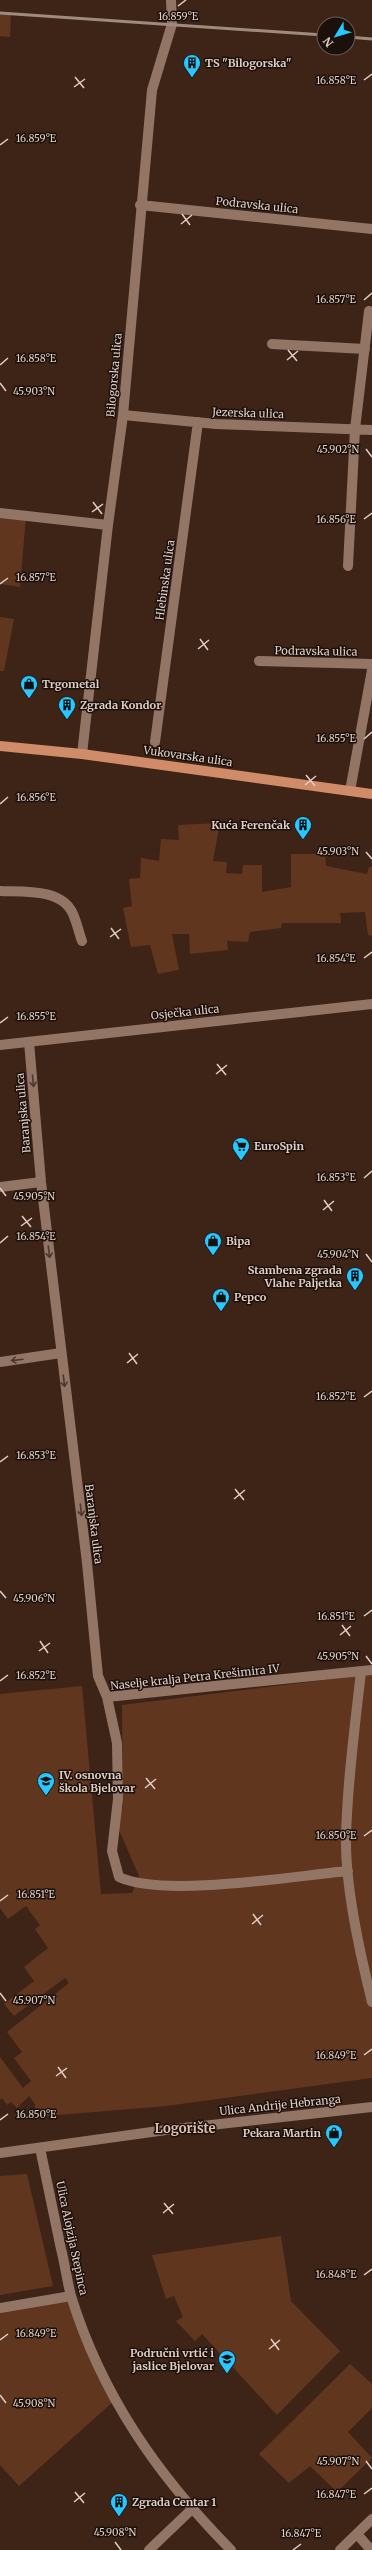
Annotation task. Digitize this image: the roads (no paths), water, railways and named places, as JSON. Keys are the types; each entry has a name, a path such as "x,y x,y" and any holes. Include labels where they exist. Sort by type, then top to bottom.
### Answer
{"main road":[{"name":"Vukovarska ulica","path":"0,746 82,754 372,794"}],"street":[{"name":"Bilogorska ulica","path":"82,754 108,525 123,416 140,205 152,90 172,24 171,0"},
{"name":"Podravska ulica","path":"140,205 372,229"},
{"path":"348,566 355,429 369,311"},
{"path":"272,344 365,349"},
{"name":"Jezerska ulica","path":"123,416 198,422 372,430"},
{"name":"Hlebinska ulica","path":"155,742 198,422"},
{"path":"0,513 108,525"},
{"name":"Podravska ulica","path":"259,662 372,664"},
{"path":"350,790 372,670"},
{"path":"0,891 48,894 63,903 73,913 82,941"},
{"name":"Osječka ulica","path":"0,1045 372,1004"},
{"name":"Baranjska ulica","path":"29,1042 41,1182 87,1563 98,1676 107,1697"},
{"path":"0,1187 41,1182"},
{"path":"0,1362 61,1353"},
{"name":"Naselje kralja Petra Krešimira IV","path":"348,1870 198,1885 133,1883 119,1877 112,1851 118,1799 117,1743 107,1697 372,1670"},
{"path":"361,1672 346,1838 348,1870 363,1965 372,2002"},
{"name":"Ulica Andrije Hebranga","path":"0,2152 40,2148 166,2130 372,2107"},
{"name":"Ulica Alojzija Stepinca","path":"40,2148 71,2296 95,2358 123,2416 155,2464 191,2510 231,2550"},
{"path":"0,2308 71,2296"},
{"path":"149,2550 191,2510"},
{"path":"340,2550 372,2519"},
{"path":"357,2534 371,2550"}],"railway":[{"path":"0,13 316,34"},
{"path":"356,38 372,39"}],"place":[{"name":"TS \"Bilogorska\"","path":"192,78"},
{"name":"Trgometal","path":"29,699"},
{"name":"Zgrada Kondor","path":"67,720"},
{"name":"Kuća Ferenčak","path":"303,840"},
{"name":"EuroSpin","path":"241,1161"},
{"name":"Bipa","path":"213,1256"},
{"name":"Stambena zgrada Vlahe Paljetka","path":"355,1291"},
{"name":"Pepco","path":"221,1312"},
{"name":"IV. osnovna škola Bjelovar","path":"46,1796"},
{"name":"Pekara Martin","path":"334,2148"},
{"name":"Područni vrtić i jaslice Bjelovar","path":"227,2374"},
{"name":"Zgrada Centar 1","path":"119,2517"}],"district":[{"name":"Logorište","path":"185,2128"}]}
